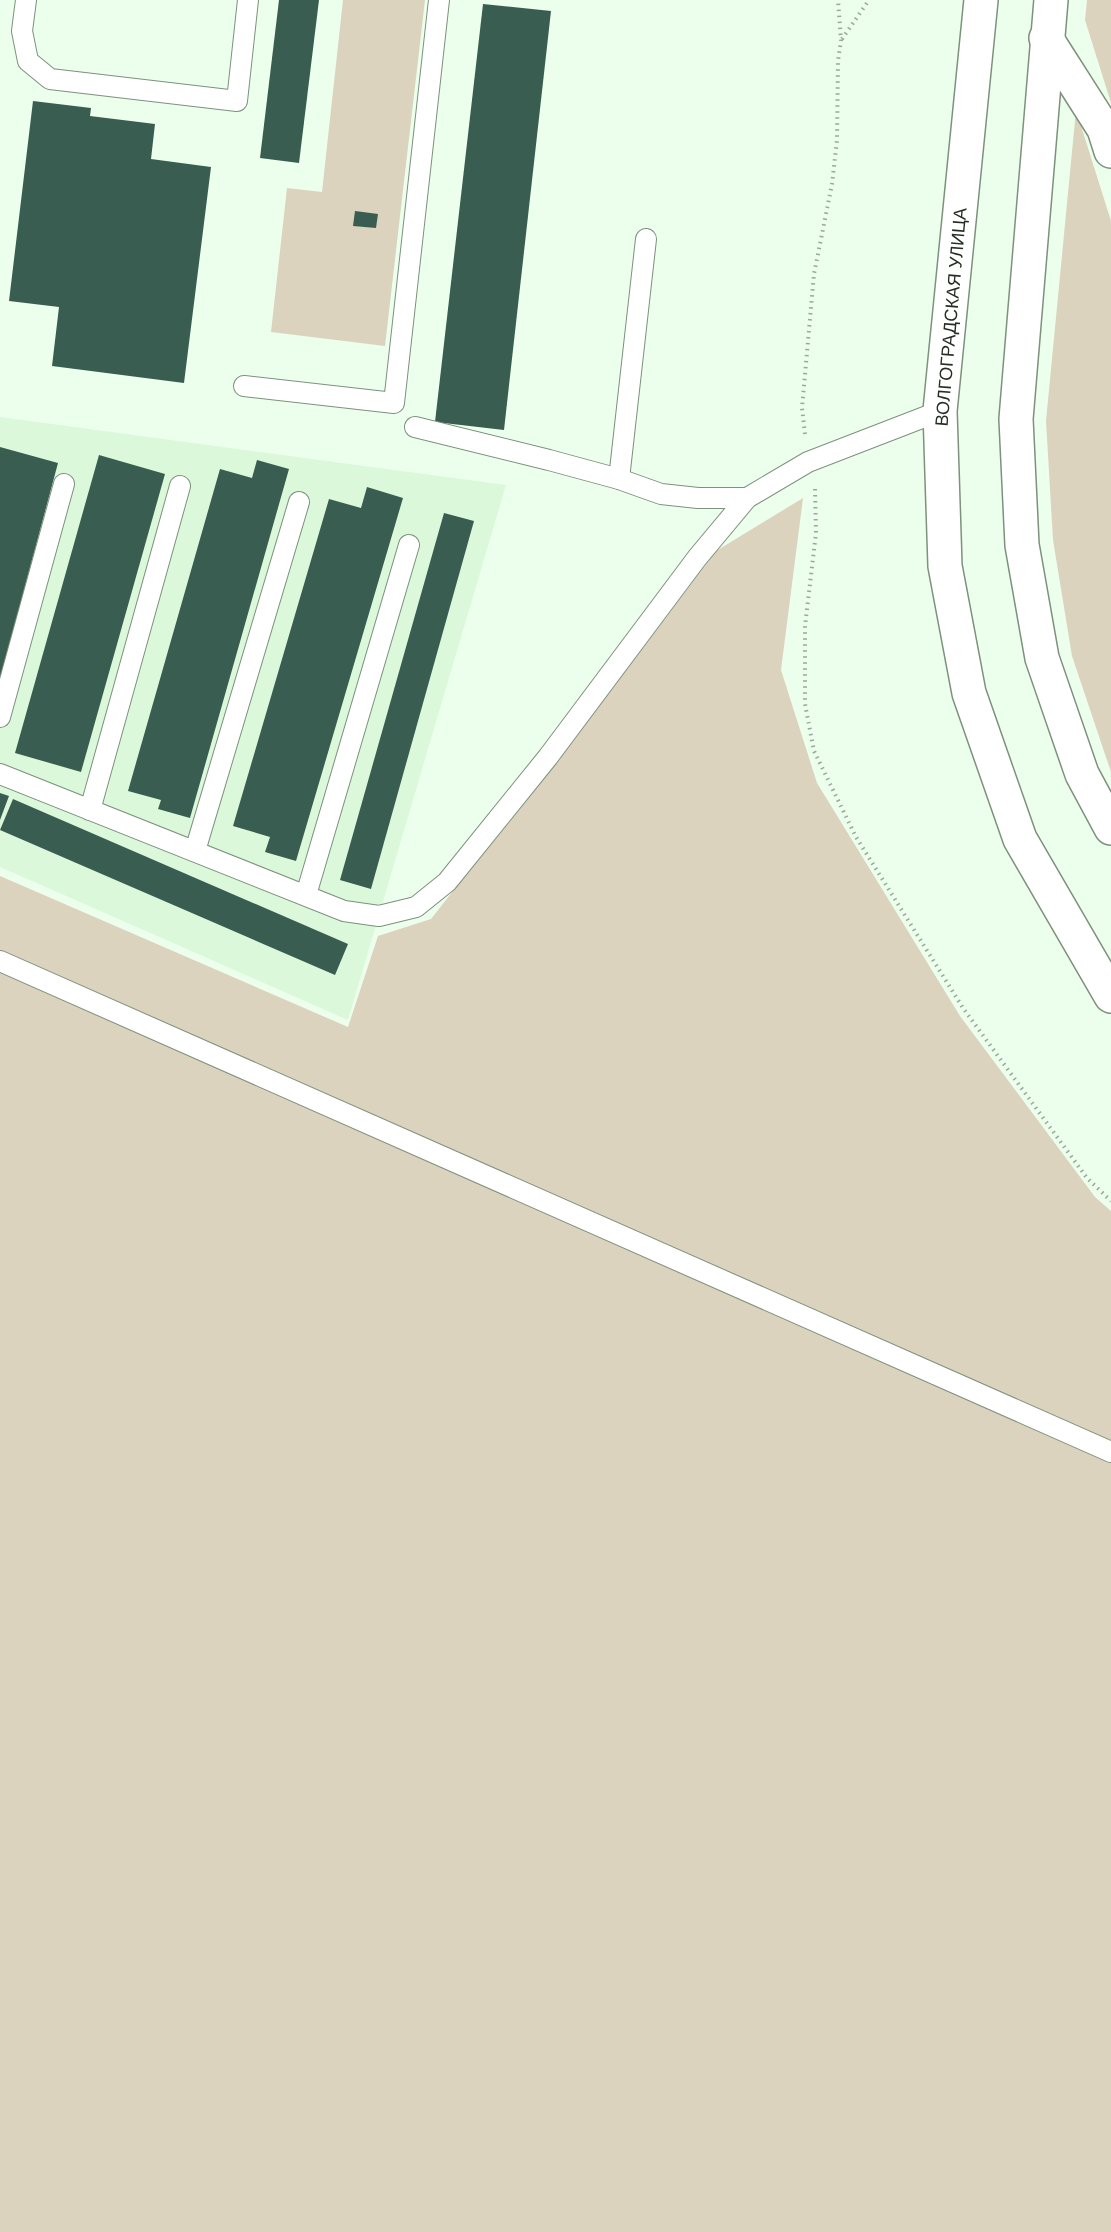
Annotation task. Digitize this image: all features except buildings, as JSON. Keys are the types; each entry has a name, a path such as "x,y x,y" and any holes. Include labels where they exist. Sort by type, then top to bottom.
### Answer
{"main road":[{"name":"ВОЛГОГРАДСКАЯ УЛИЦА","path":"981,0 940,411 945,566 969,693 1020,839 1111,996"},
{"path":"1051,0 1046,38 1016,419 1022,545 1042,658 1082,774 1111,828"},
{"path":"1046,38 1104,129 1111,151"}],"lane":[{"path":"26,0 22,31 28,62 50,79 237,101 248,0"},
{"path":"244,386 394,402 439,0"},
{"path":"619,479 646,239"},
{"path":"0,774 344,911 379,916 416,907 447,882 548,757 697,558 747,498 808,462 940,411"},
{"path":"415,427 619,479 661,494 698,498 747,498"},
{"path":"0,717 64,484"},
{"path":"90,810 180,486"},
{"path":"195,851 298,502"},
{"path":"306,895 409,545"},
{"path":"0,961 1111,1452"}],"path":[{"path":"838,0 841,40 838,61 837,140 832,184 814,274 802,408 808,462 815,491 816,533 805,626 805,704 814,750 856,837 963,1008 1087,1178 1111,1201"},
{"path":"841,40 869,0"}],"shaded area":[{"path":"343,0 425,0 385,346 271,332 287,188 322,192"},
{"path":"1087,0 1111,0 1111,103 1085,20"},
{"path":"1076,110 1111,221 1111,772 1072,656 1053,540 1046,421"},
{"path":"0,417 506,485 348,1020 0,867"},
{"path":"803,498 781,670 817,783 960,1016 1095,1197 1111,1211 1111,2232 0,2232 0,876 348,1027 378,936 431,919 716,551"}]}
